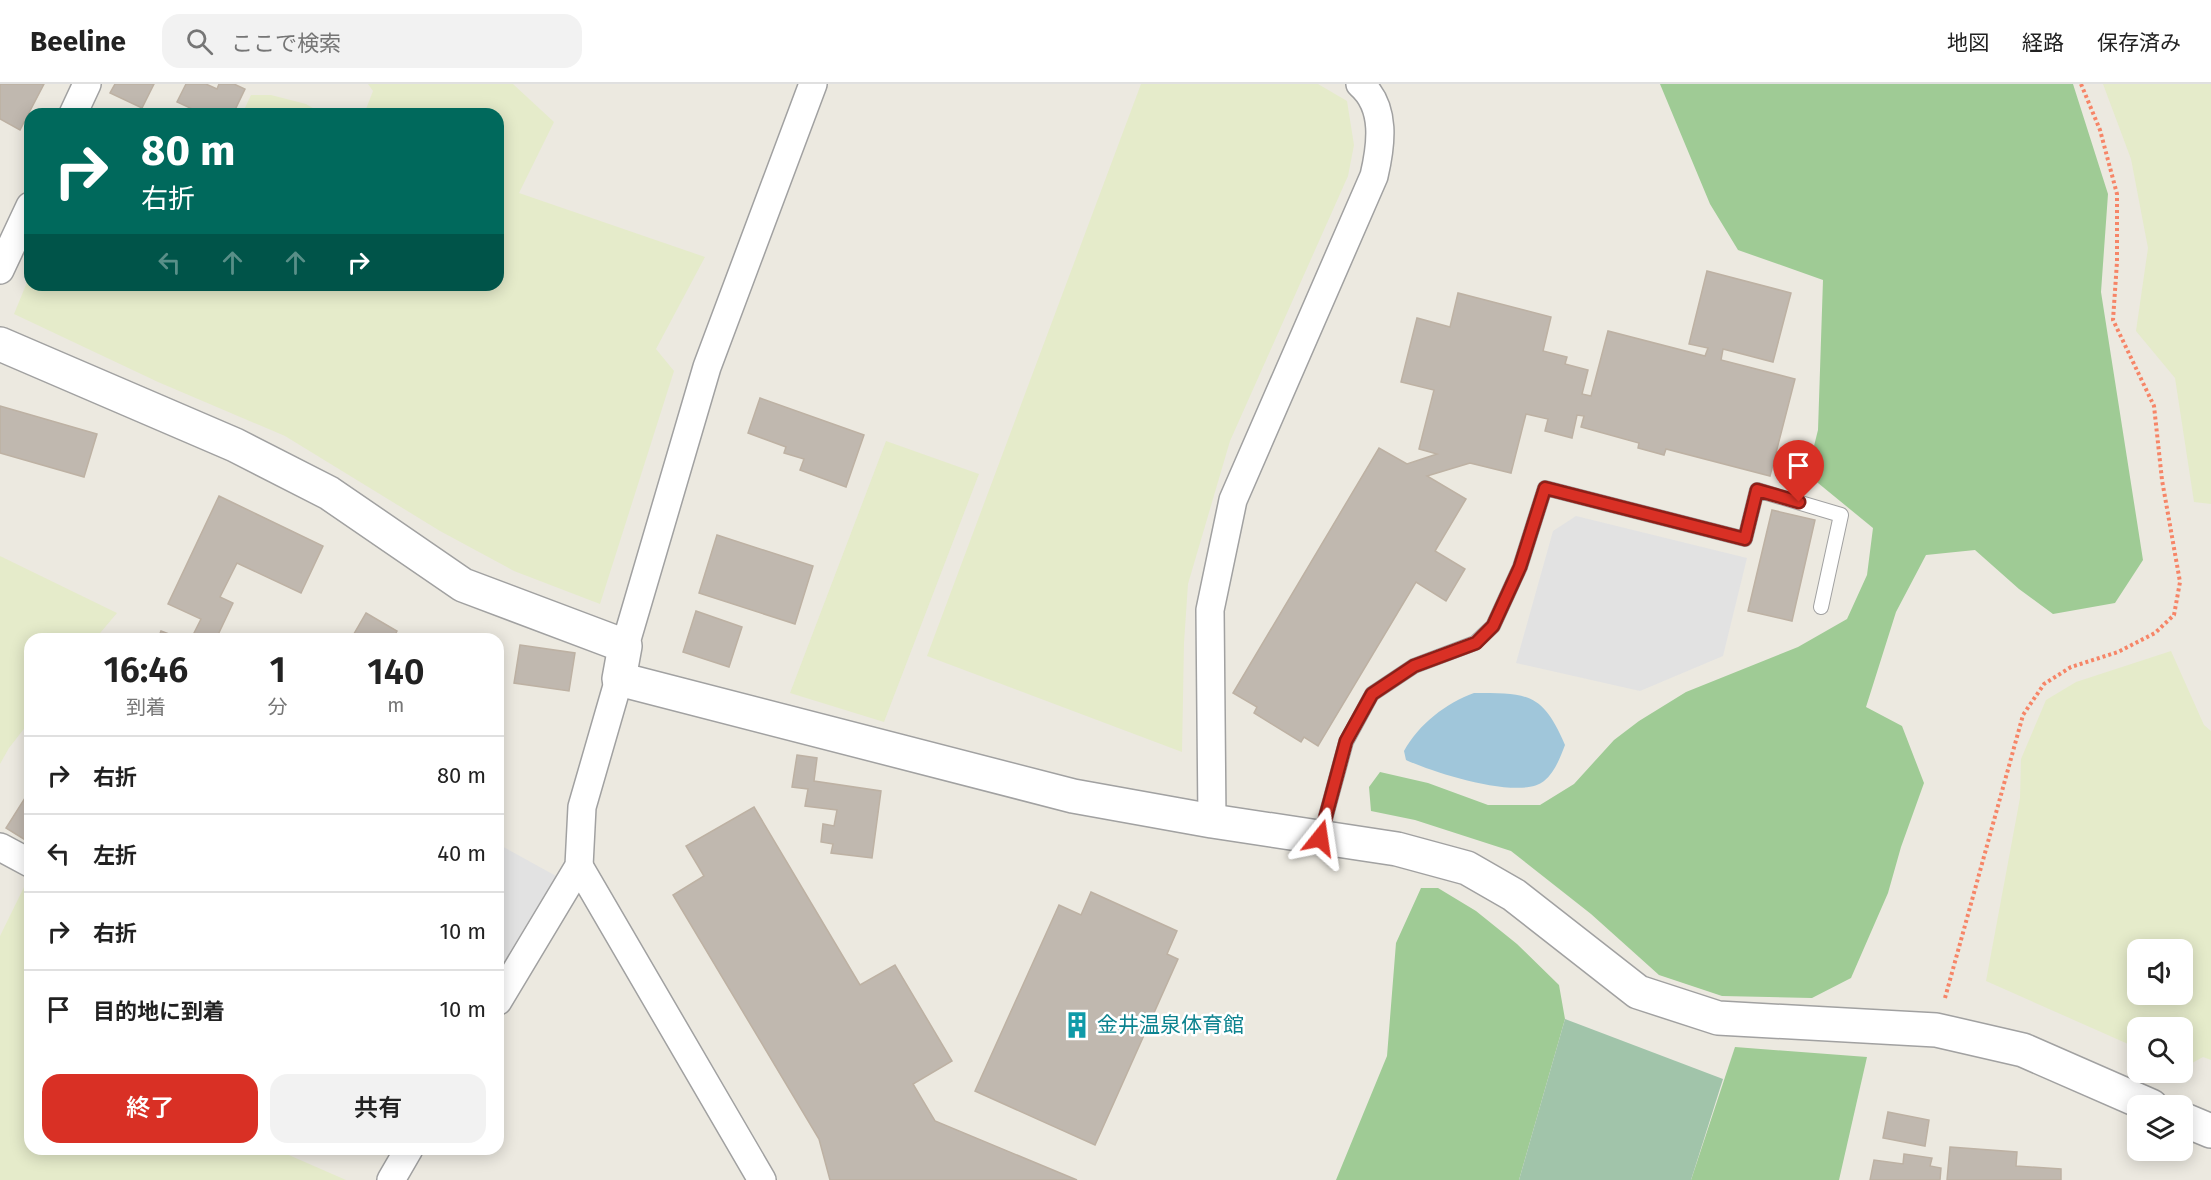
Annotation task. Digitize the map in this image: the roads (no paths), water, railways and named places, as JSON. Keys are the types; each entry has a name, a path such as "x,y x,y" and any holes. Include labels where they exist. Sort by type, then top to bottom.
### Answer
{"street":[{"path":"76,108 87,84"},
{"path":"504,991 579,866 582,807 619,679 625,646 707,367 813,84"},
{"path":"1212,821 1210,610 1233,500 1374,176 1381,143 1378,114 1360,84"},
{"path":"0,270 24,219"},
{"path":"0,344 235,445 319,488 463,585 625,646"},
{"path":"619,679 1073,796 1212,821 1397,849 1467,868 1514,895 1638,992 1719,1018 1936,1030 2023,1050 2127,1096"},
{"path":"0,847 24,859"},
{"path":"579,866 762,1180"},
{"path":"2193,1124 2211,1131"},
{"path":"391,1180 406,1155"}],"lane":[{"path":"1320,838 1346,741 1372,694 1414,666 1476,643 1493,626 1520,567 1545,488 1745,539 1757,490 1840,515 1821,607"}],"water":[{"path":"1474,693 1521,696 1541,706 1549,715 1565,745 1554,769 1544,781 1533,786 1516,788 1497,786 1455,777 1406,760 1404,751 1425,723 1453,702"}],"place":[{"name":"金井温泉体育館","path":"1077,1025"}]}
